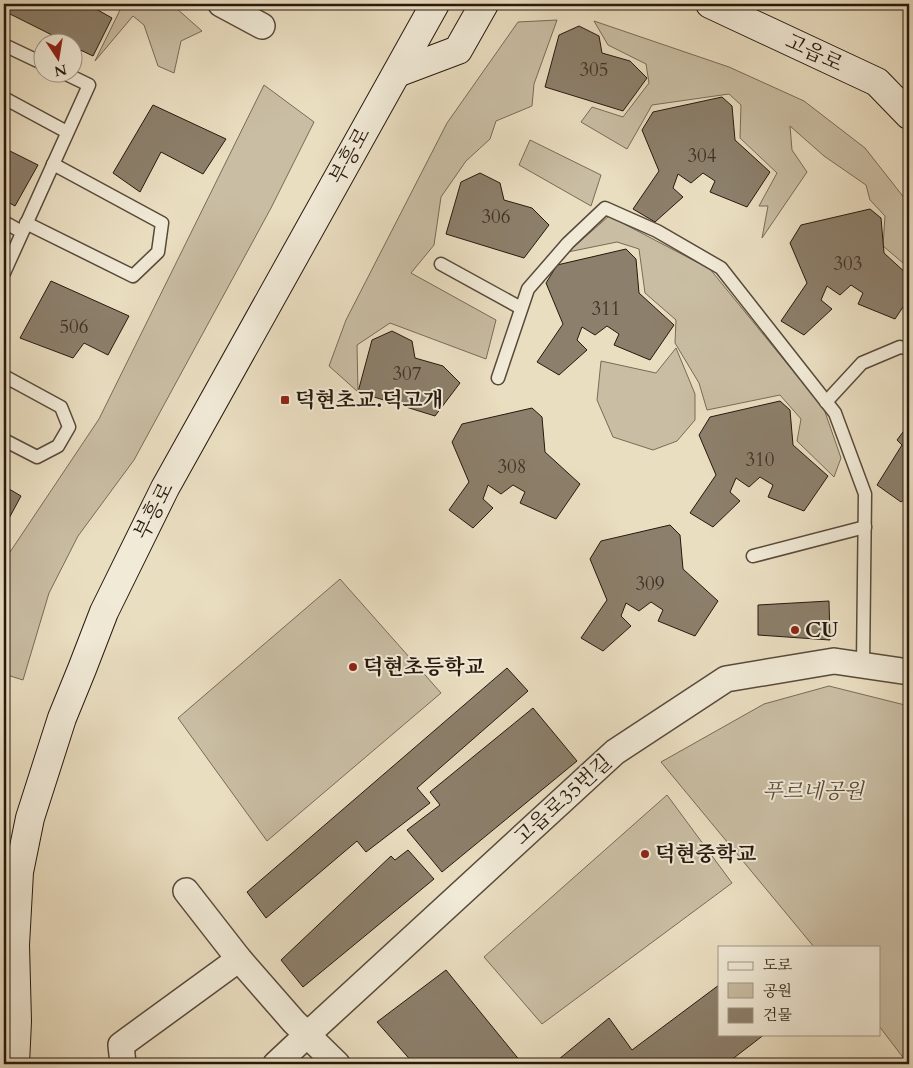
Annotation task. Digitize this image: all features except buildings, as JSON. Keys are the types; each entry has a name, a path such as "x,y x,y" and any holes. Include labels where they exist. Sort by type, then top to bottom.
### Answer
{"main road":[{"path":"415,40 418,4"},
{"name":"부흥로","path":"15,1064 10,1031 15,945 20,872 30,818 62,718 104,612 164,488 436,4"},
{"path":"396,73 458,50 484,4"},
{"name":"고읍로","path":"710,4 877,82 909,115"}],"street":[{"path":"221,4 262,26"},
{"name":"고읍로35번길","path":"276,1064 615,752 726,679 834,660 909,672"},
{"path":"186,891 239,959 294,1022 337,1064"},
{"path":"123,1064 122,1044 239,959"}],"lane":[{"path":"4,45 32,58"},
{"path":"4,273 88,85 82,82"},
{"path":"4,98 67,132"},
{"path":"4,222 24,227 133,276 158,252 162,224 53,164"},
{"path":"498,378 528,289 568,243 605,208 657,231 721,268 835,413 865,494 863,665"},
{"path":"441,264 521,308"},
{"path":"826,402 862,363 900,347 909,349"},
{"path":"4,376 61,407 68,427 58,446 37,457 4,440"},
{"path":"753,556 865,527"}],"green space":[{"path":"113,4 166,4 176,8 202,31 181,41 174,73 158,66 144,25 133,16 95,61 121,8"},
{"path":"557,20 534,84 532,106 496,121 490,139 466,161 441,197 434,245 411,273 496,320 486,359 390,323 357,345 358,392 329,366 346,320 447,123 518,22"},
{"path":"594,21 729,67 804,101 865,148 909,204 909,268 883,246 885,216 870,200 866,185 824,156 790,126 792,150 807,172 762,238 768,206 759,206 777,173 740,138 741,105 729,94 652,105 627,149 581,122 592,107 623,117 649,83 646,64 608,45"},
{"path":"264,85 314,122 271,208 134,460 78,536 49,593 23,680 4,674 4,561 99,419"},
{"path":"530,140 601,175 591,206 519,165"},
{"path":"609,216 710,269 824,409 841,458 834,477 797,441 801,419 780,395 707,410 699,383 675,343 676,320 645,293 639,249 617,242 568,252"},
{"path":"676,348 695,394 695,420 677,441 653,450 613,437 597,400 601,361 656,373"},
{"path":"340,579 441,693 267,841 178,718"},
{"name":"푸르네공원","path":"829,686 909,706 909,1064 880,1027 880,946 813,946 661,762 764,704"},
{"path":"667,795 732,883 542,1024 484,957"}],"place":[{"name":"덕현초교.덕고개","path":"285,400"},
{"name":"CU","path":"795,630"},
{"name":"덕현초등학교","path":"353,667"},
{"name":"덕현중학교","path":"645,854"}]}
